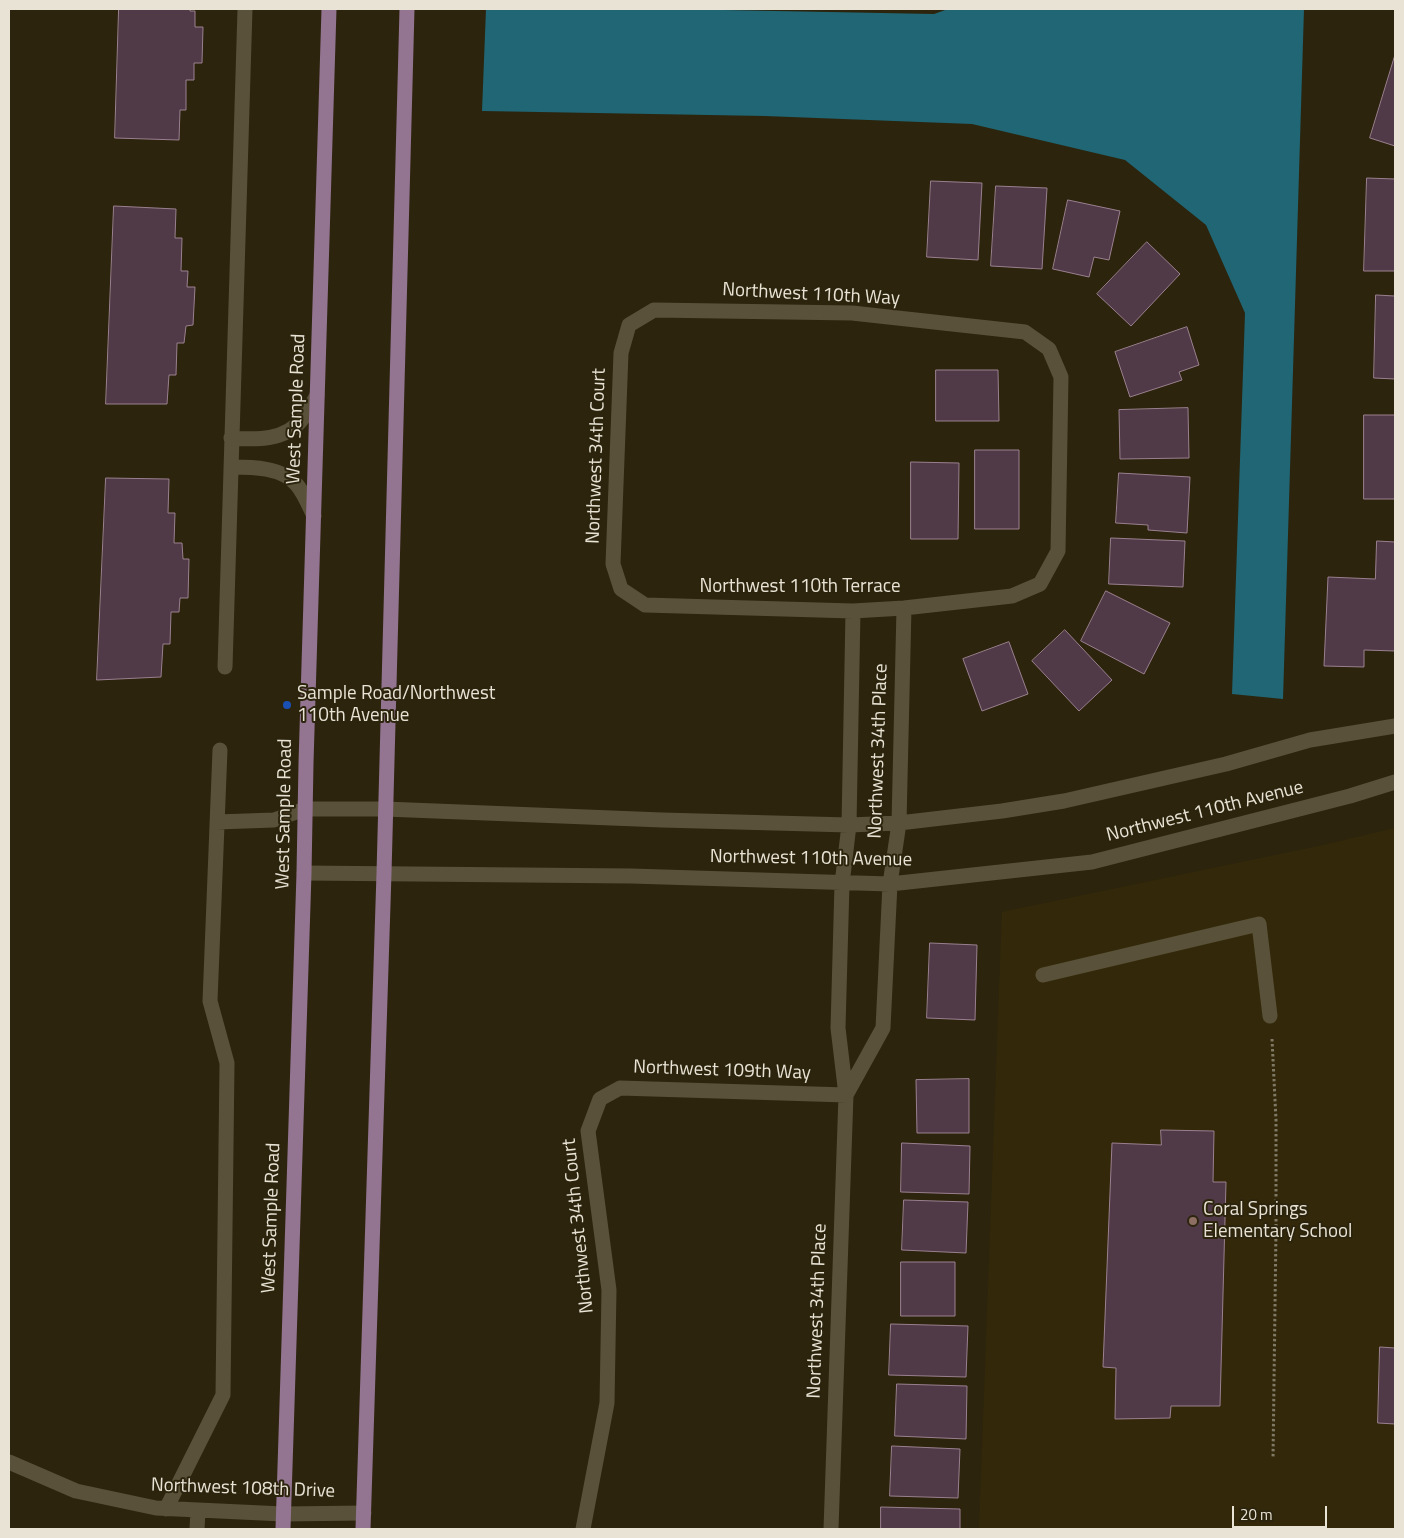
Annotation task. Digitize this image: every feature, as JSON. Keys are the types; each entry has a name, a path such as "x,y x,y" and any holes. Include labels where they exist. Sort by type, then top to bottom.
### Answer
{"main road":[{"name":"West Sample Road","path":"283,1529 330,9"},
{"path":"363,1529 384,873 407,9"}],"street":[{"path":"225,667 245,9"},
{"name":"Northwest 110th Way","path":"629,325 654,310 852,313 1025,332 1049,349 1061,377 1058,551 1040,584"},
{"name":"Northwest 34th Court","path":"621,589 613,564 621,354 629,325"},
{"path":"231,438 261,440 284,433 302,420 317,395"},
{"path":"231,467 260,468 283,475 297,484 314,516"},
{"name":"Northwest 110th Terrace","path":"621,589 645,605 853,611 904,608 1012,596 1040,584"},
{"name":"Northwest 34th Place","path":"846,1095 883,1028 890,884 899,823 904,608"},
{"name":"Northwest 34th Place","path":"831,1529 846,1095 838,1028 842,884 849,825 853,611"},
{"name":"Northwest 110th Avenue","path":"305,808 849,825 899,823 1002,811 1064,801 1226,764 1310,740 1395,726"},
{"path":"166,1508 223,1395 227,1063 210,1001 220,750"},
{"name":"Northwest 110th Avenue","path":"304,873 631,876 890,884 1092,862 1350,796 1395,782"},
{"path":"217,822 274,820 305,808"},
{"path":"1043,975 1259,924 1270,1016"},
{"name":"Northwest 109th Way","path":"600,1099 620,1088 846,1095"},
{"name":"Northwest 34th Court","path":"583,1529 607,1403 609,1290 588,1131 600,1099"},
{"name":"Northwest 108th Drive","path":"11,1465 76,1491 156,1508 283,1514 364,1513"},
{"path":"197,1529 198,1511"}],"path":[{"path":"1270,1016 1276,1120 1273,1458"}],"shaded area":[{"name":"Coral Springs Elementary School","path":"1395,828 1395,1529 979,1529 1002,912 1328,844"}],"water":[{"path":"486,9 671,9 934,14 948,9 1304,9 1283,699 1232,694 1245,313 1206,225 1125,160 972,124 765,116 482,111"}],"building":[{"path":"119,9 190,9 190,11 195,11 195,27 203,27 202,63 194,63 194,80 186,80 186,110 180,110 179,140 115,138"},
{"path":"1395,55 1395,146 1370,138"},
{"path":"1367,178 1395,179 1395,271 1364,271"},
{"path":"931,181 982,183 978,260 927,257"},
{"path":"996,186 1047,188 1042,269 991,266"},
{"path":"1068,200 1120,211 1109,260 1094,257 1089,277 1053,269"},
{"path":"114,206 176,209 175,238 182,238 181,271 188,271 187,287 195,287 193,325 186,326 184,343 177,343 176,375 169,375 167,404 106,404"},
{"path":"1147,242 1180,274 1131,326 1097,294"},
{"path":"1376,295 1395,296 1395,379 1374,378"},
{"path":"1187,327 1199,365 1179,372 1182,380 1130,397 1115,352"},
{"path":"936,370 998,370 999,421 936,421"},
{"path":"1188,408 1189,458 1120,459 1119,410"},
{"path":"1364,415 1395,415 1395,499 1364,499"},
{"path":"975,450 1019,450 1019,529 975,529"},
{"path":"911,462 959,463 958,539 911,539"},
{"path":"1119,473 1190,477 1187,533 1148,530 1148,525 1116,523"},
{"path":"106,478 169,479 168,513 175,513 174,543 182,543 183,559 189,559 188,598 180,598 179,612 171,612 170,644 163,644 161,677 97,680"},
{"path":"1111,538 1185,541 1183,587 1109,584"},
{"path":"1377,541 1395,542 1395,651 1364,650 1364,667 1324,666 1328,577 1375,579"},
{"path":"1106,591 1170,623 1144,674 1081,641"},
{"path":"1065,630 1112,680 1079,711 1032,661"},
{"path":"1009,642 1028,694 982,711 963,659"},
{"path":"930,943 977,945 975,1020 927,1018"},
{"path":"969,1079 969,1133 917,1133 916,1080"},
{"path":"1161,1130 1214,1131 1213,1182 1226,1182 1220,1406 1171,1406 1170,1418 1115,1419 1116,1368 1103,1367 1112,1143 1161,1145"},
{"path":"902,1143 970,1146 969,1194 901,1192"},
{"path":"904,1200 968,1202 966,1253 902,1250"},
{"path":"901,1262 955,1262 955,1316 901,1316"},
{"path":"891,1324 968,1326 966,1377 889,1375"},
{"path":"1380,1347 1395,1348 1395,1424 1378,1423"},
{"path":"897,1384 967,1386 966,1439 895,1436"},
{"path":"892,1446 960,1449 958,1498 890,1496"},
{"path":"881,1507 960,1509 960,1529 881,1529"}],"place":[{"name":"Sample Road/Northwest 110th Avenue","path":"287,705"},
{"name":"Coral Springs Elementary School","path":"1193,1221"}]}
